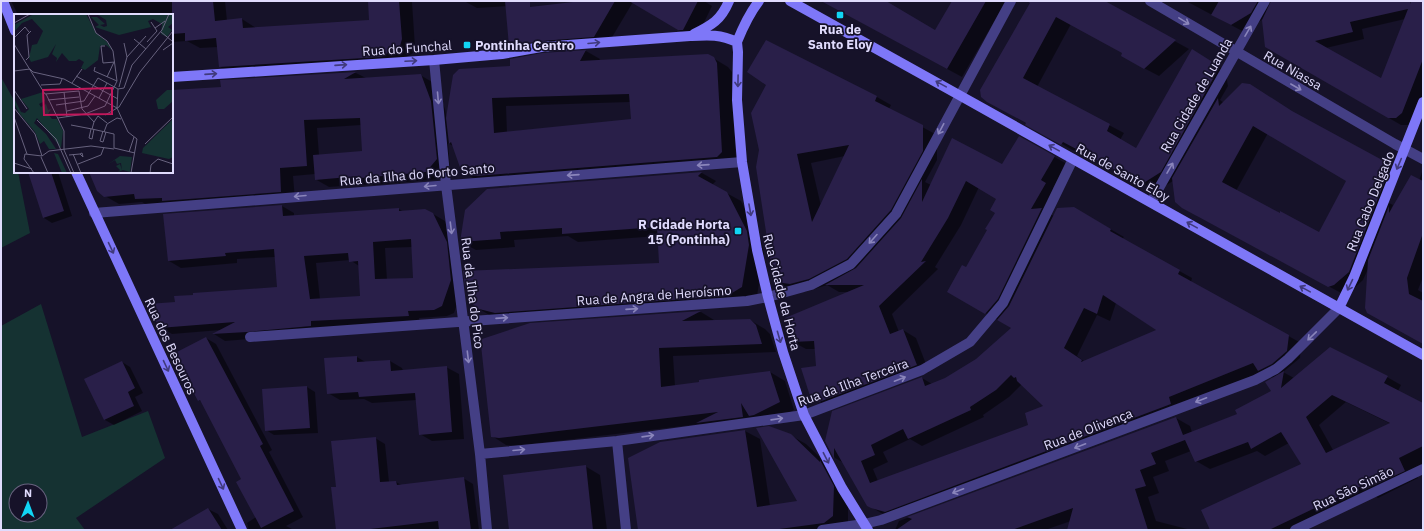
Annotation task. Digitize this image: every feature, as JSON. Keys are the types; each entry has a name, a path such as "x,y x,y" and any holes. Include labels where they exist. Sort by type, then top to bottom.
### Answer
{"main road":[{"path":"3,1 14,28"},
{"path":"690,36 722,16 729,1"},
{"path":"737,42 745,21 760,1"},
{"name":"Rua de Santo Eloy","path":"790,1 1423,355"},
{"name":"Rua do Funchal","path":"173,76 434,60 502,54 542,48 690,36 710,35 726,37 737,42"},
{"name":"Rua Cidade da Horta","path":"737,42 738,100 742,162 757,250 768,298 783,352 804,415 842,488 866,527"},
{"name":"Rua Cabo Delgado","path":"1339,308 1354,277 1423,102"},
{"name":"Rua dos Besouros","path":"76,173 242,530"}],"street":[{"name":"Rua de Angra de Heroísmo","path":"250,338 747,301 768,298 811,285 851,264 896,214 1011,1"},
{"name":"Rua Niassa","path":"1150,1 1405,150 1423,159"},
{"name":"Rua Cidade de Luanda","path":"1151,202 1265,1"},
{"name":"Rua da Ilha do Pico","path":"434,60 446,184 480,454 487,530"},
{"name":"Rua da Ilha Terceira","path":"480,454 617,440 804,415 922,370 970,342 1003,303 1073,159"},
{"name":"Rua da Ilha do Porto Santo","path":"94,213 446,184 742,162"},
{"name":"Rua de Olivença","path":"822,530 866,527 1255,380 1276,369 1288,359 1339,308"},
{"path":"617,440 626,530"},
{"name":"Rua São Simão","path":"1295,530 1423,469"}],"green space":[{"path":"1,77 14,100 14,173 18,173 30,233 1,248"},
{"path":"41,304 82,437 148,411 165,458 76,518 85,530 1,530 1,326"}],"building":[{"path":"172,1 213,1 215,21 242,18 243,28 369,20 368,1 399,1 402,39 400,46 381,57 219,67 216,38 185,41 185,33 173,34"},
{"path":"505,1 530,1 530,7 574,1 615,1 594,37 541,41 509,46"},
{"path":"629,1 698,1 683,30 678,30"},
{"path":"821,1 886,1 935,30 952,1 986,1 947,69"},
{"path":"1027,1 1105,1 1176,40 1144,69 1121,56 1122,53 1056,17 1023,78 1110,124 1107,131 1136,148 1192,49 1211,61 1214,77 1161,172 1142,184 1063,142 1061,145 1025,125 1026,123 987,102 981,97 980,90 1030,3"},
{"path":"1219,1 1258,1 1251,13 1231,25 1211,15"},
{"path":"1271,1 1410,1 1410,4 1411,1 1423,1 1423,59 1402,113 1396,118 1388,118 1265,47 1262,20","holes":["1408,9 1381,78 1315,41 1353,32 1350,22"]},
{"path":"766,40 877,96 875,101 923,125 923,151 891,210 847,259 809,279 790,284 776,282 773,277 756,167 759,150 751,113 766,85 747,72","holes":["849,145 812,222 797,154"]},
{"path":"586,50 580,61 708,54 714,57 717,63 722,152 717,157 476,176 462,173 451,142 449,144 446,118 453,75 459,69 510,66 510,59 542,53","holes":["629,94 631,119 494,133 492,98"]},
{"path":"356,72 344,79 421,74 431,101 437,159 426,172 361,178 360,176 315,180 313,155 362,151 360,118 304,120 307,166 280,168 281,192 162,201 162,198 135,199 134,194 104,197 97,191 89,173 173,173 173,90 221,87 220,80"},
{"path":"1242,83 1250,84 1292,111 1384,161 1386,178 1349,272 1334,285 1328,287 1182,208 1175,202 1172,178 1218,98 1219,106","holes":["1253,126 1346,181 1319,232 1222,182"]},
{"path":"1019,136 1055,156 1041,180 1046,183 1031,209 1042,208 998,299 985,314 947,292 962,265 966,267 987,230 985,229 995,213 990,210 996,199 966,181 948,218 921,262 926,261 879,306 890,334 903,329 917,365 819,402 811,399 801,368 816,366 814,341 792,342 785,318 864,285 825,285 856,268 901,218 922,179 922,202 952,138 1002,164"},
{"path":"702,172 698,176 727,192 747,231 749,245 742,287 727,296 495,313 475,308 465,286 463,271 659,263 657,227 562,234 562,228 500,232 501,239 460,242 465,210 487,189"},
{"path":"28,173 51,173 64,211 43,218"},
{"path":"1411,175 1423,181 1423,233 1407,278 1409,294 1423,301 1423,344 1367,313 1365,308 1368,260 1389,206 1389,213"},
{"path":"282,205 283,216 399,208 399,211 425,209 433,213 447,242 451,280 442,306 434,310 408,311 409,316 311,321 311,326 212,334 235,322 159,328 148,304 175,302 174,296 193,295 193,293 277,287 274,249 225,253 226,256 168,261 163,214","holes":["411,239 413,278 375,279 373,242","348,253 349,262 358,261 360,296 310,299 304,256"]},
{"path":"1074,207 1111,229 1110,231 1180,270 1178,274 1289,335 1287,351 1272,364 1258,371 1253,363 1169,397 1171,404 885,512 867,506 834,448 834,459 825,441 832,411 922,377 925,386 945,378 976,359 1011,328 997,320 1009,306 1057,208","holes":["1103,295 1156,330 1081,362 1082,360 1064,348 1084,308 1097,314","1011,375 1014,378 1016,377 1017,381 1043,406 1025,413 1028,425 870,483 861,461 875,455 871,445 903,429 908,439 971,410 970,407 996,390"]},
{"path":"701,311 682,321 750,319 756,325 762,344 659,348 661,387 699,382 699,380 770,371 780,402 749,416 741,403 743,417 696,423 718,412 499,438 491,437 481,345 482,339 530,323"},
{"path":"206,337 263,444 260,446 294,511 261,528 236,482 241,479 200,400 198,401 173,354"},
{"path":"1330,347 1388,376 1384,383 1423,403 1423,446 1399,458 1405,471 1363,490 1361,486 1269,530 1210,530 1201,510 1301,464 1281,432 1251,449 1248,442 1195,462 1185,440 1151,453 1156,464 1140,470 1146,486 1135,489 1148,530 1067,530 1073,508 1012,530 896,530 912,519 907,517 1176,417 1183,435 1237,414 1235,410 1271,391 1265,382 1284,371 1281,388","holes":["1332,395 1390,423 1326,453 1306,417"]},
{"path":"357,356 357,362 390,360 391,371 447,366 452,432 419,435 415,393 359,397 358,392 327,394 324,358"},
{"path":"122,361 135,388 128,392 134,406 104,420 84,379"},
{"path":"307,386 310,428 265,431 262,389"},
{"path":"769,426 791,434 820,462 820,460 834,486 833,516 824,523 772,530 638,530 628,458 660,442 745,430 757,507 797,501 756,428"},
{"path":"376,437 380,482 396,481 397,485 464,477 471,530 439,530 438,521 362,530 336,530 331,487 336,487 331,441"},
{"path":"586,465 593,530 509,530 503,475"},
{"path":"208,508 222,530 170,530"}],"place":[{"name":"Rua de Santo Eloy","path":"840,15"},
{"name":"Pontinha Centro","path":"467,45"},
{"name":"R Cidade Horta 15 (Pontinha)","path":"738,231"}]}
